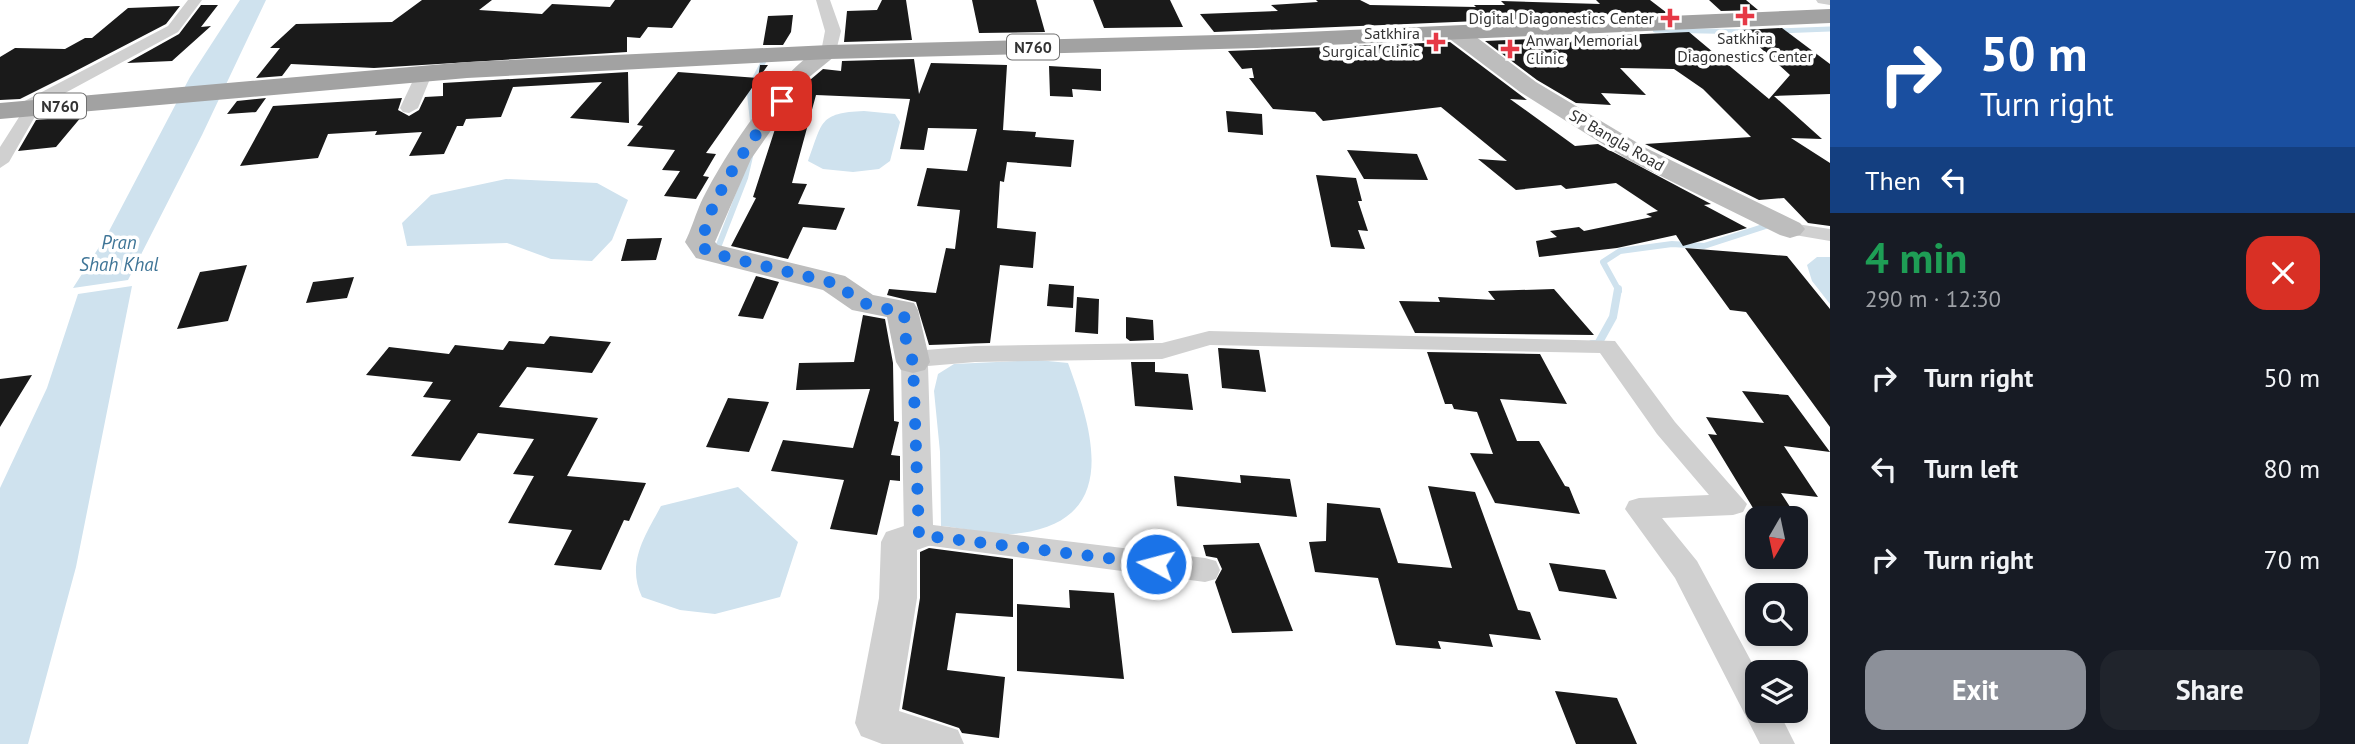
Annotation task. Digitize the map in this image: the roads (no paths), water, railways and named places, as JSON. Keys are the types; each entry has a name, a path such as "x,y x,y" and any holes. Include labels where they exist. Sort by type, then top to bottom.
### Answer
{"highway":[{"name":"N760","path":"19,109 120,103 424,74 829,52 1257,41 1830,16"}],"main road":[{"name":"SP Bangla Road","path":"1455,32 1528,87 1637,154 1790,229"},
{"path":"829,52 800,73 744,151 712,210 711,221 700,242 707,252 834,283 863,303 902,310 913,362"}],"street":[{"path":"0,162 19,109 173,29 195,0"},
{"path":"823,0 833,31 829,52"},
{"path":"1824,0 1830,1"},
{"path":"410,108 424,74"},
{"path":"1790,229 1830,235"},
{"path":"919,535 913,362 926,358 975,354 1162,351 1209,338 1607,346 1666,428 1733,504 1639,509 1686,570 1745,682"},
{"path":"943,744 876,723 898,598 899,542 919,535 1205,570"},
{"path":"1766,723 1777,744"}],"water":[{"name":"Pran Shah Khal","path":"240,0 266,0 202,135 128,280 73,288 108,233 190,77"},
{"path":"864,111 895,114 900,122 890,161 879,169 853,172 823,169 808,161 824,122 838,114"},
{"path":"506,179 597,183 628,200 612,240 592,261 551,259 507,243 407,246 402,223 431,195"},
{"path":"1817,257 1830,257 1830,304 1812,281 1807,265"},
{"path":"132,286 76,567 28,744 0,744 0,488 47,388 78,294"},
{"path":"1038,360 1068,363 1085,415 1090,442 1091,467 1087,490 1074,510 1053,524 1021,533 991,533 941,526 940,452 934,391 938,374 954,364"},
{"path":"738,487 798,542 780,597 715,614 680,610 642,597 636,573 637,561 644,539 661,506"}],"waterway":[{"path":"1777,31 1830,29"},
{"path":"1655,30 1754,32"},
{"path":"753,126 749,89 765,59"},
{"path":"721,252 717,250 745,178 751,152"},
{"path":"1618,289 1603,262 1620,251 1672,244 1704,246 1772,224"},
{"path":"1592,344 1598,344 1613,317 1618,289"}],"place":[{"name":"Satkhira Diagonestics Center","path":"1745,16"},
{"name":"Digital Diagonestics Center","path":"1670,18"},
{"name":"Satkhira Surgical Clinic","path":"1436,42"},
{"name":"Anwar Memorial Clinic","path":"1510,49"}]}
